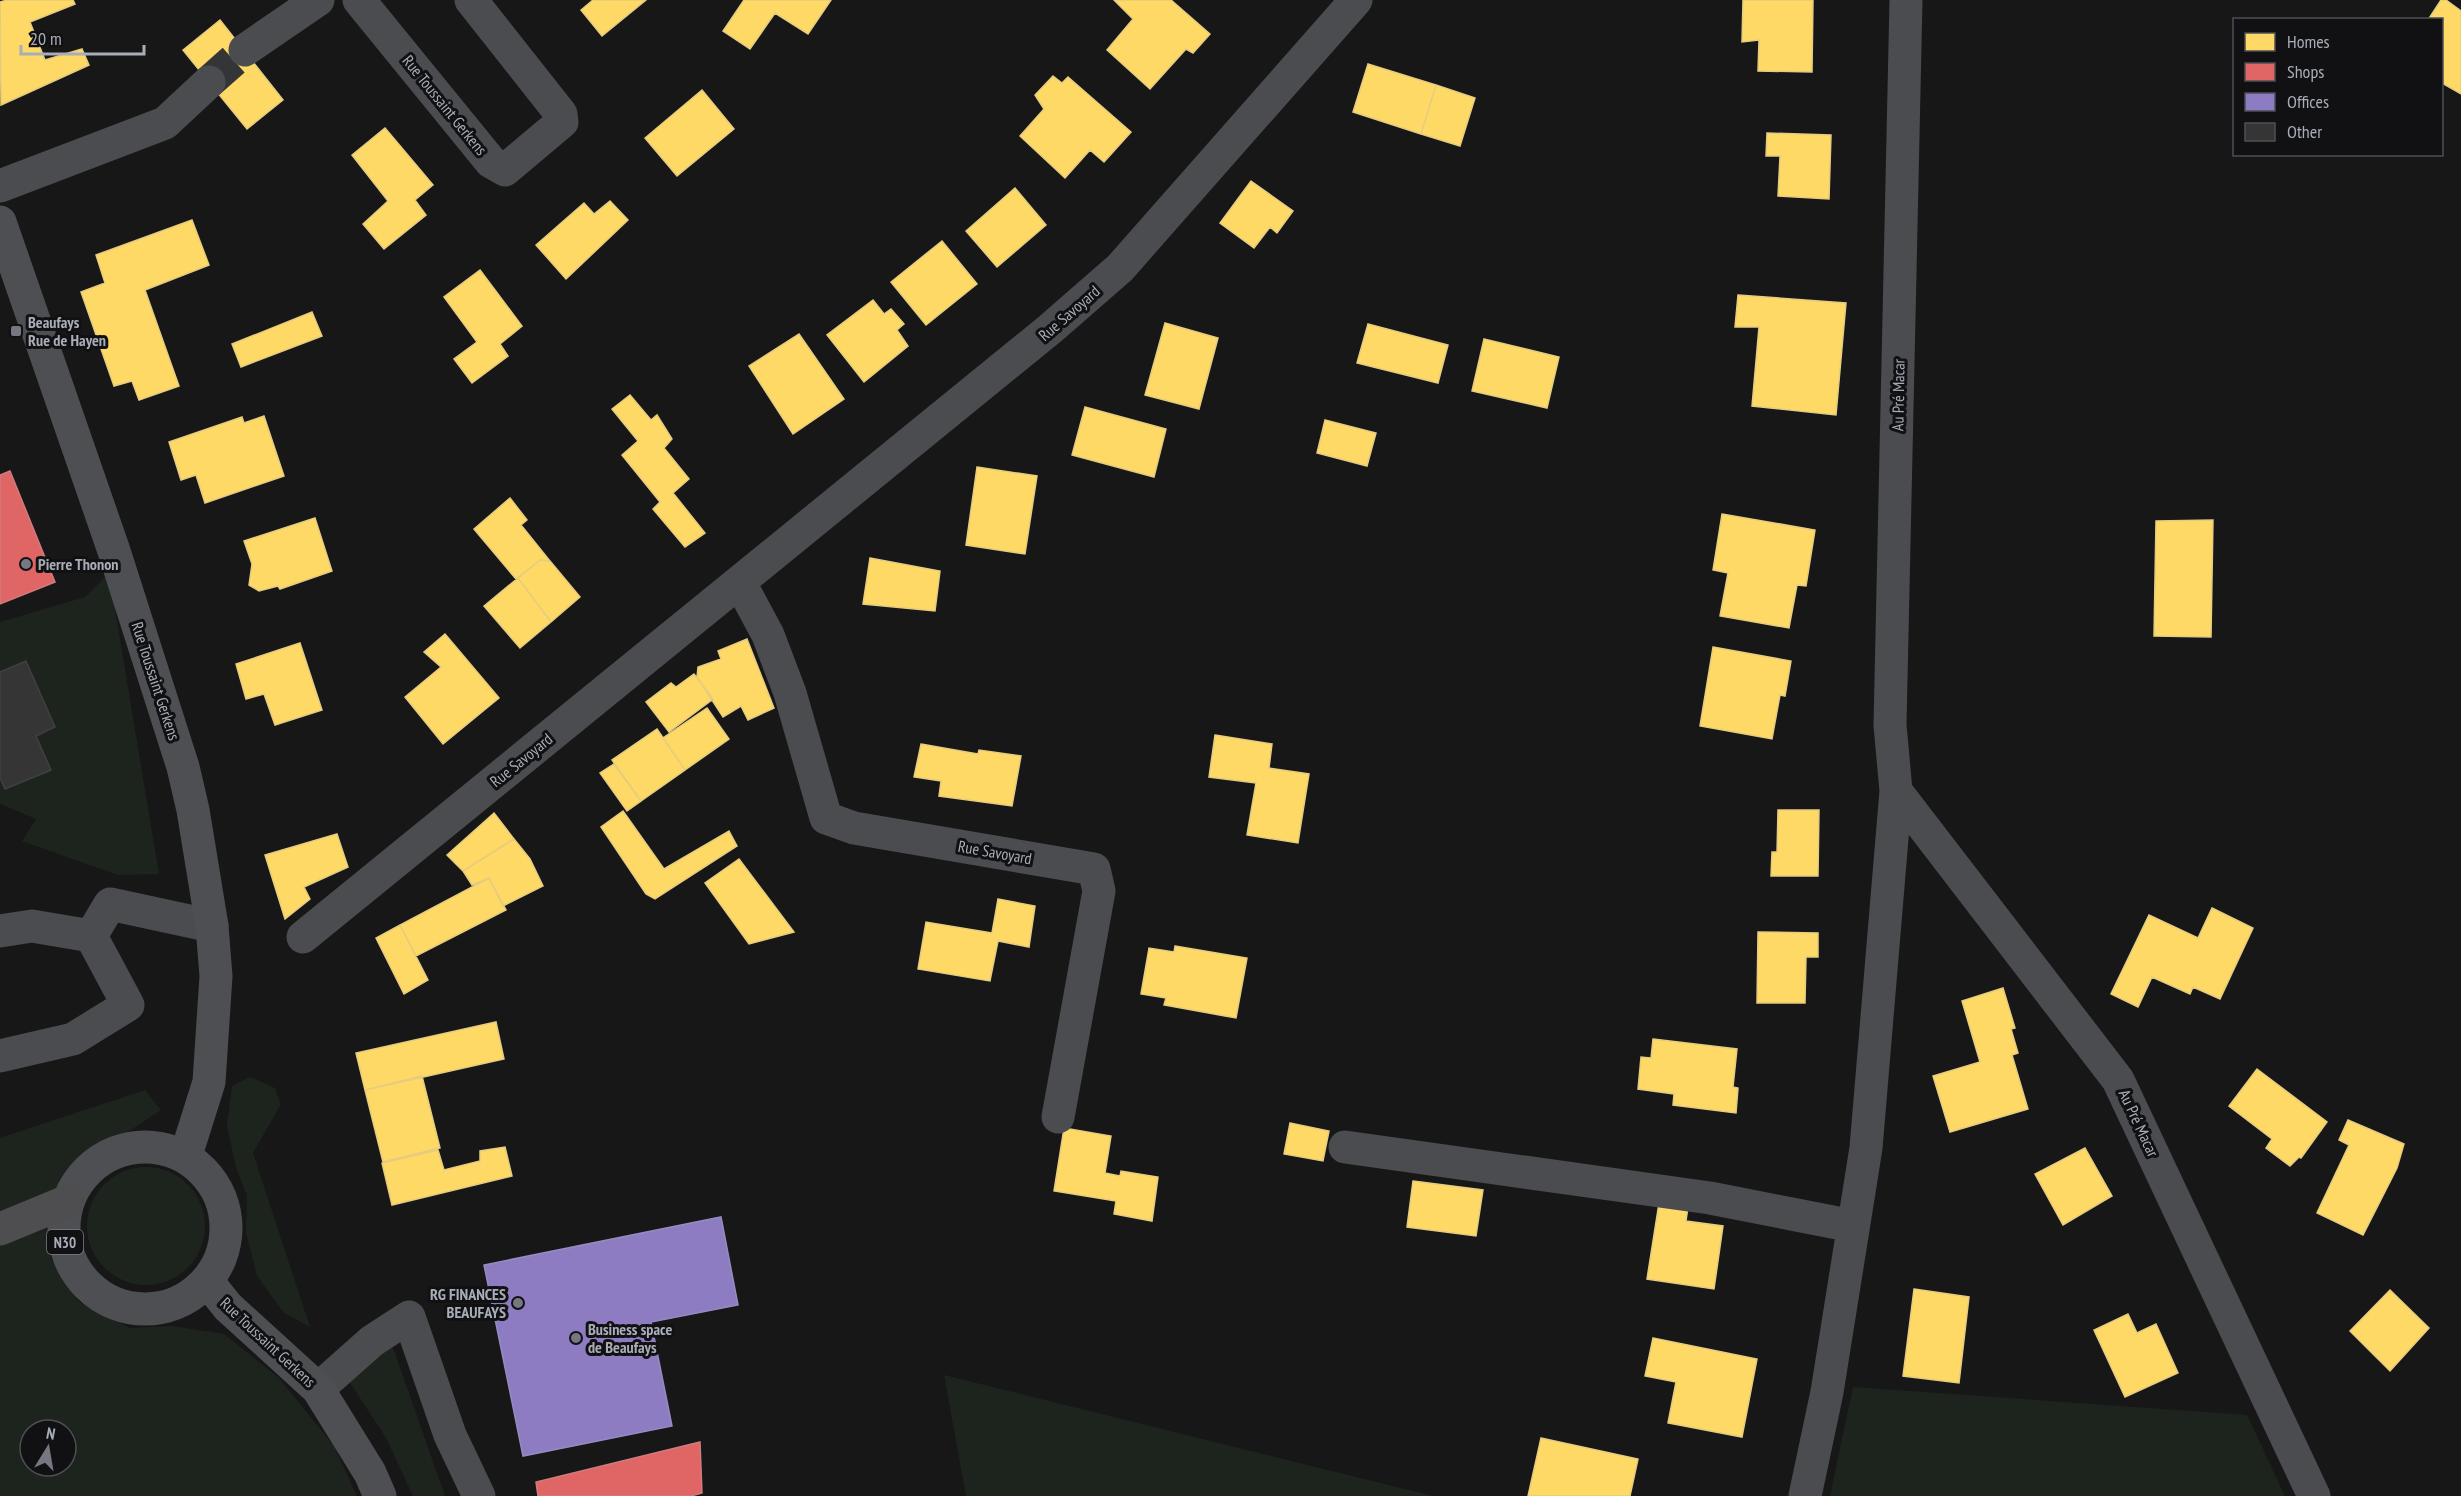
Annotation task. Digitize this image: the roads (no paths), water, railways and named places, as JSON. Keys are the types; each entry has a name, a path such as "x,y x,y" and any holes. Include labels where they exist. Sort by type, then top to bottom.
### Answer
{"highway":[{"path":"0,1229 68,1201"}],"main road":[{"name":"Rue Toussaint Gerkens","path":"0,222 114,551 183,767 212,926 216,976 209,1082 186,1155"},
{"name":"N30","path":"148,1145 186,1155 217,1190 226,1228 222,1255 208,1282 184,1299 162,1308 134,1309 109,1301 86,1285 69,1259 63,1231 68,1201 84,1173 109,1154 148,1145"},
{"name":"Rue Toussaint Gerkens","path":"208,1282 228,1307 318,1389 370,1473 380,1496"}],"street":[{"path":"245,50 318,0"},
{"name":"Rue Toussaint Gerkens","path":"359,0 491,162 504,170 562,122 561,114 471,0"},
{"name":"Rue Savoyard","path":"303,937 740,583 1050,329 1120,268 1356,0"},
{"name":"Au Pré Macar","path":"1805,1496 1827,1392 1866,1148 1896,790 1890,725 1906,0"},
{"path":"0,186 165,123 209,82"},
{"name":"Rue Savoyard","path":"740,583 768,635 790,693 826,818 854,828 1094,869 1099,891 1058,1117"},
{"name":"Au Pré Macar","path":"1896,790 2118,1080 2314,1496"},
{"path":"91,936 110,904 212,926"},
{"path":"0,931 32,926 91,936"},
{"path":"0,1056 73,1039 128,1005 91,936"},
{"path":"1345,1147 1710,1198 1853,1226"},
{"path":"318,1389 372,1341 409,1317 450,1435 479,1496"}],"tunnel":[{"path":"209,82 245,50"}],"place":[{"name":"Beaufays Rue de Hayen","path":"16,331"},
{"name":"Pierre Thonon","path":"26,564"},
{"name":"RG FINANCES BEAUFAYS","path":"518,1303"},
{"name":"Business space de Beaufays","path":"576,1338"}]}
